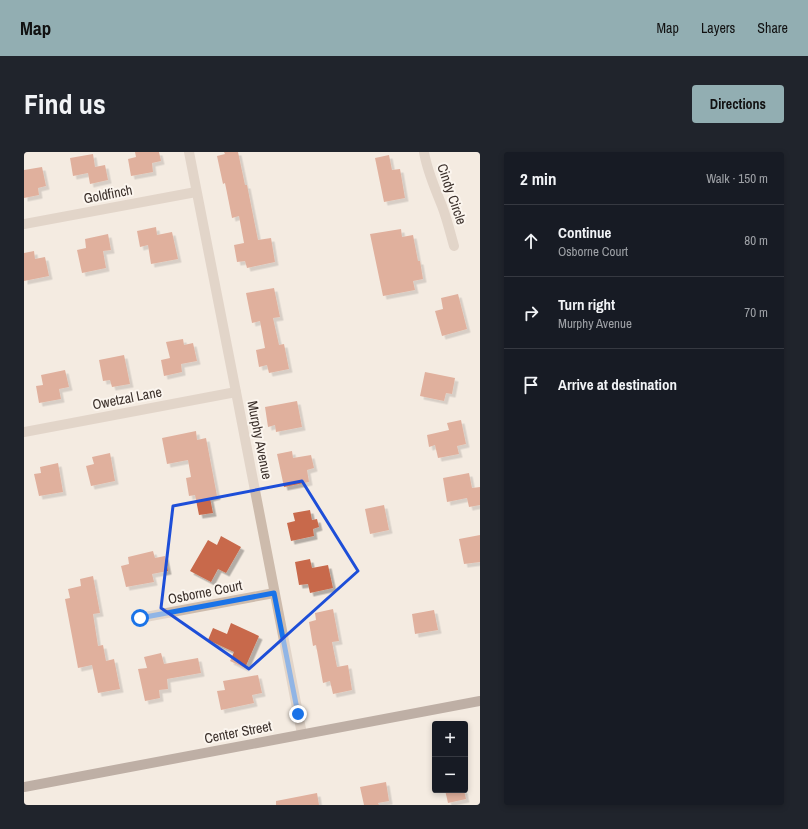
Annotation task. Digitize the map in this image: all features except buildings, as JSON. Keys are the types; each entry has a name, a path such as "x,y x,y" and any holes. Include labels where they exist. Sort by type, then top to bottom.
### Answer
{"main road":[{"name":"Center Street","path":"24,787 480,701"}],"street":[{"name":"Murphy Avenue","path":"189,152 302,734"},
{"name":"Cindy Circle","path":"424,152 425,162 443,208 454,246"},
{"name":"Goldfinch","path":"24,224 196,192"},
{"name":"Owetzal Lane","path":"24,432 236,392"},
{"name":"Osborne Court","path":"140,618 274,593"}],"highlighted area":[{"path":"302,481 358,571 249,669 161,608 173,506"}],"route":[{"path":"140,618 274,593 298,714"}]}
